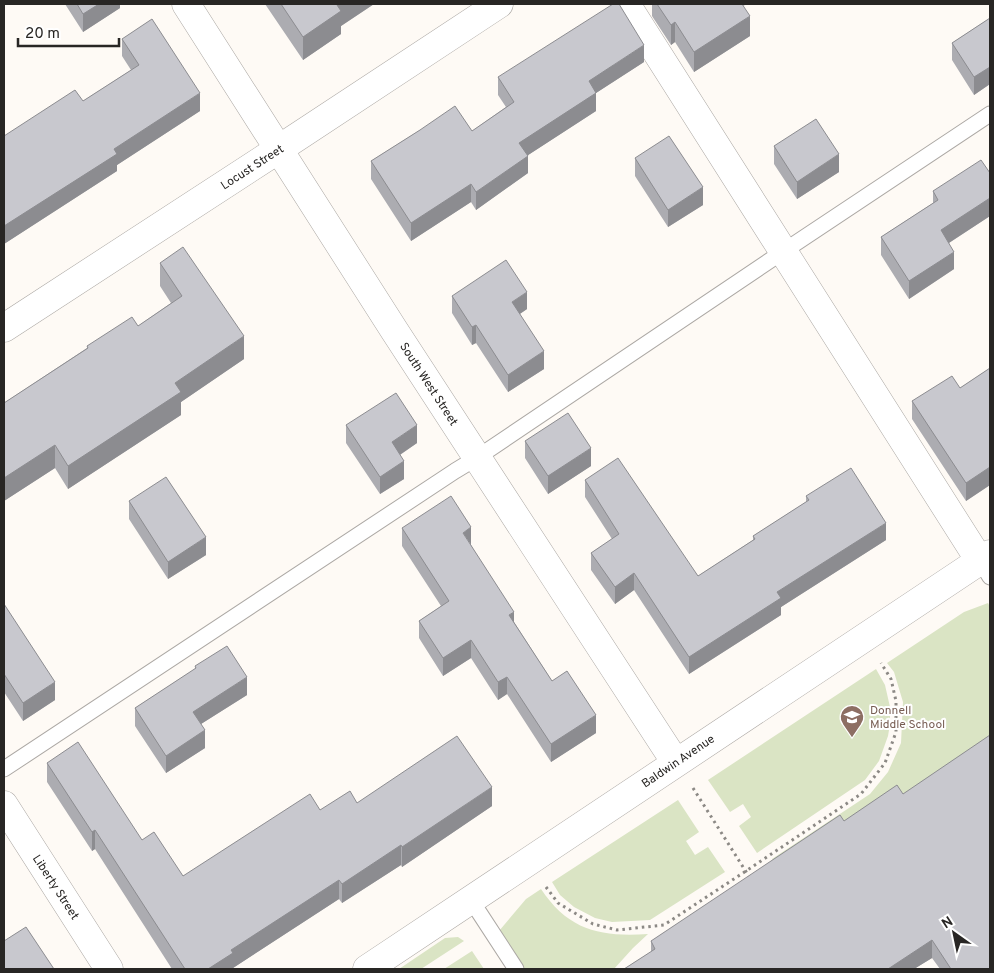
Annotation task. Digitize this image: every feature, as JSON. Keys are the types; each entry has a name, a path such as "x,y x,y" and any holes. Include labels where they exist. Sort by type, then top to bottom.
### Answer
{"street":[{"name":"South West Street","path":"186,4 388,322 676,762"},
{"name":"Locust Street","path":"4,328 499,4"},
{"path":"626,4 987,564"},
{"name":"Baldwin Avenue","path":"367,969 676,762 987,564"},
{"name":"Liberty Street","path":"4,805 109,969"}],"lane":[{"path":"4,769 478,457 990,114"},
{"path":"471,900 516,969"}],"path":[{"path":"541,881 558,903 594,924 617,930 664,925 746,872 860,794 885,763 896,732 896,701 891,679 878,659"},
{"path":"676,762 751,880"}],"green space":[{"path":"988,603 990,607 990,754 780,872 772,859 870,794 888,772 901,743 903,702 894,672 887,663 964,612"},
{"path":"876,669 885,685 890,707 888,736 879,761 865,780 757,853 739,826 751,817 743,804 730,812 708,780"},
{"path":"678,800 699,832 686,841 695,855 708,847 725,872 650,920 612,922 595,918 574,907 560,895 552,882"},
{"path":"541,889 563,914 587,928 615,934 648,934 614,969 525,969 499,931 526,899"},
{"path":"458,937 464,941 421,969 399,969 445,938"},
{"path":"472,951 484,969 444,969"}],"building":[{"path":"77,4 99,4 83,14"},
{"path":"281,4 339,4 337,5 341,11 303,37"},
{"path":"613,4 619,4 644,45 589,81 596,93 519,143 528,156 476,192 471,184 411,223 371,161 455,106 472,131 514,102 498,77"},
{"path":"657,4 742,4 750,16 694,52 675,22 671,25"},
{"path":"990,18 990,67 974,77 952,43"},
{"path":"152,19 200,93 114,149 117,154 4,226 4,136 75,90 83,101 139,65 122,39"},
{"path":"816,119 839,154 797,182 774,146"},
{"path":"669,136 703,187 668,210 635,158"},
{"path":"981,160 990,173 990,198 941,230 954,252 909,281 881,237 938,200 933,191"},
{"path":"183,247 244,336 175,383 181,392 68,466 55,445 4,478 4,403 132,317 138,326 182,296 160,263"},
{"path":"506,260 527,292 512,302 544,351 508,375 476,325 472,327 452,296"},
{"path":"990,368 990,467 966,483 912,401 952,376 960,388"},
{"path":"396,393 417,425 392,442 404,461 380,477 346,425"},
{"path":"568,413 591,448 548,476 525,441"},
{"path":"618,458 698,576 755,539 753,536 809,500 806,496 851,468 886,523 777,592 781,598 689,657 634,573 615,587 591,553 619,534 585,480"},
{"path":"166,477 206,537 168,562 129,501"},
{"path":"451,496 471,527 463,533 514,612 509,615 552,681 567,671 596,715 551,744 507,677 498,682 471,640 443,658 419,621 449,601 402,528"},
{"path":"4,604 55,682 23,703 4,674"},
{"path":"227,646 247,677 193,712 205,730 166,756 135,708"},
{"path":"990,735 990,969 951,969 932,940 888,969 624,969 655,949 651,941 840,815 844,821 897,785 903,794"},
{"path":"457,736 492,787 402,847 401,845 342,884 339,880 231,950 233,953 208,969 185,969 95,830 92,832 47,763 78,742 142,840 154,832 183,876 310,794 320,810 350,791 357,803"},
{"path":"26,927 54,969 4,969 4,941"}],"place":[{"name":"Donnell Middle School","path":"852,738"}]}
